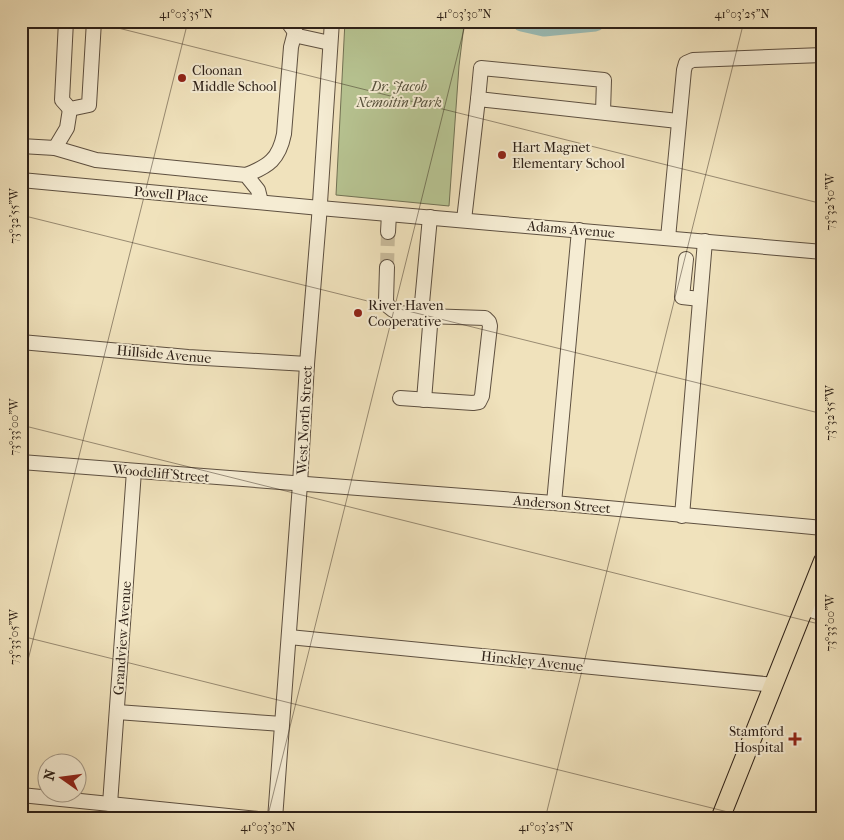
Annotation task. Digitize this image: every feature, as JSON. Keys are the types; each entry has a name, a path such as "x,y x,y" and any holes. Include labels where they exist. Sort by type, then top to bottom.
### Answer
{"main road":[{"path":"720,819 823,561"}],"street":[{"path":"66,21 62,100 70,109"},
{"path":"70,109 89,105 94,21"},
{"name":"West North Street","path":"275,819 332,21"},
{"path":"291,27 306,39 330,43"},
{"path":"21,146 55,148 96,160 246,175 265,167 278,155 282,145 291,47 291,27"},
{"path":"668,238 678,121 686,63 693,60 823,54"},
{"path":"464,220 481,68 604,80 603,112"},
{"path":"478,99 678,121"},
{"path":"55,148 67,128 70,109"},
{"path":"246,175 258,190 261,202"},
{"name":"Powell Place","path":"21,180 320,208"},
{"name":"Adams Avenue","path":"320,208 823,252"},
{"path":"388,232 389,214"},
{"path":"424,400 430,326 422,303 430,217"},
{"path":"554,503 579,230"},
{"path":"682,516 705,241"},
{"path":"686,259 682,297 700,299"},
{"path":"387,267 386,301 393,310 426,316 485,318 490,326 482,396 479,402 400,398"},
{"name":"Hillside Avenue","path":"21,342 178,356 307,364"},
{"name":"Woodcliff Street","path":"21,462 300,484"},
{"name":"Grandview Avenue","path":"110,804 134,471"},
{"name":"Anderson Street","path":"300,484 554,503 823,528"},
{"path":"805,608 823,614"},
{"name":"Hinckley Avenue","path":"289,637 775,685"},
{"path":"117,712 282,724"},
{"path":"21,795 258,819"}],"green space":[{"name":"Dr. Jacob Nemoitin Park","path":"345,21 442,21 464,25 459,66 449,206 336,195"}],"waterway":[{"path":"522,21 544,26 595,21"}],"tunnel":[{"path":"387,267 388,232"}],"place":[{"name":"Cloonan Middle School","path":"182,78"},
{"name":"Hart Magnet Elementary School","path":"502,155"},
{"name":"River Haven Cooperative","path":"358,313"},
{"name":"Stamford Hospital","path":"795,739"}]}
